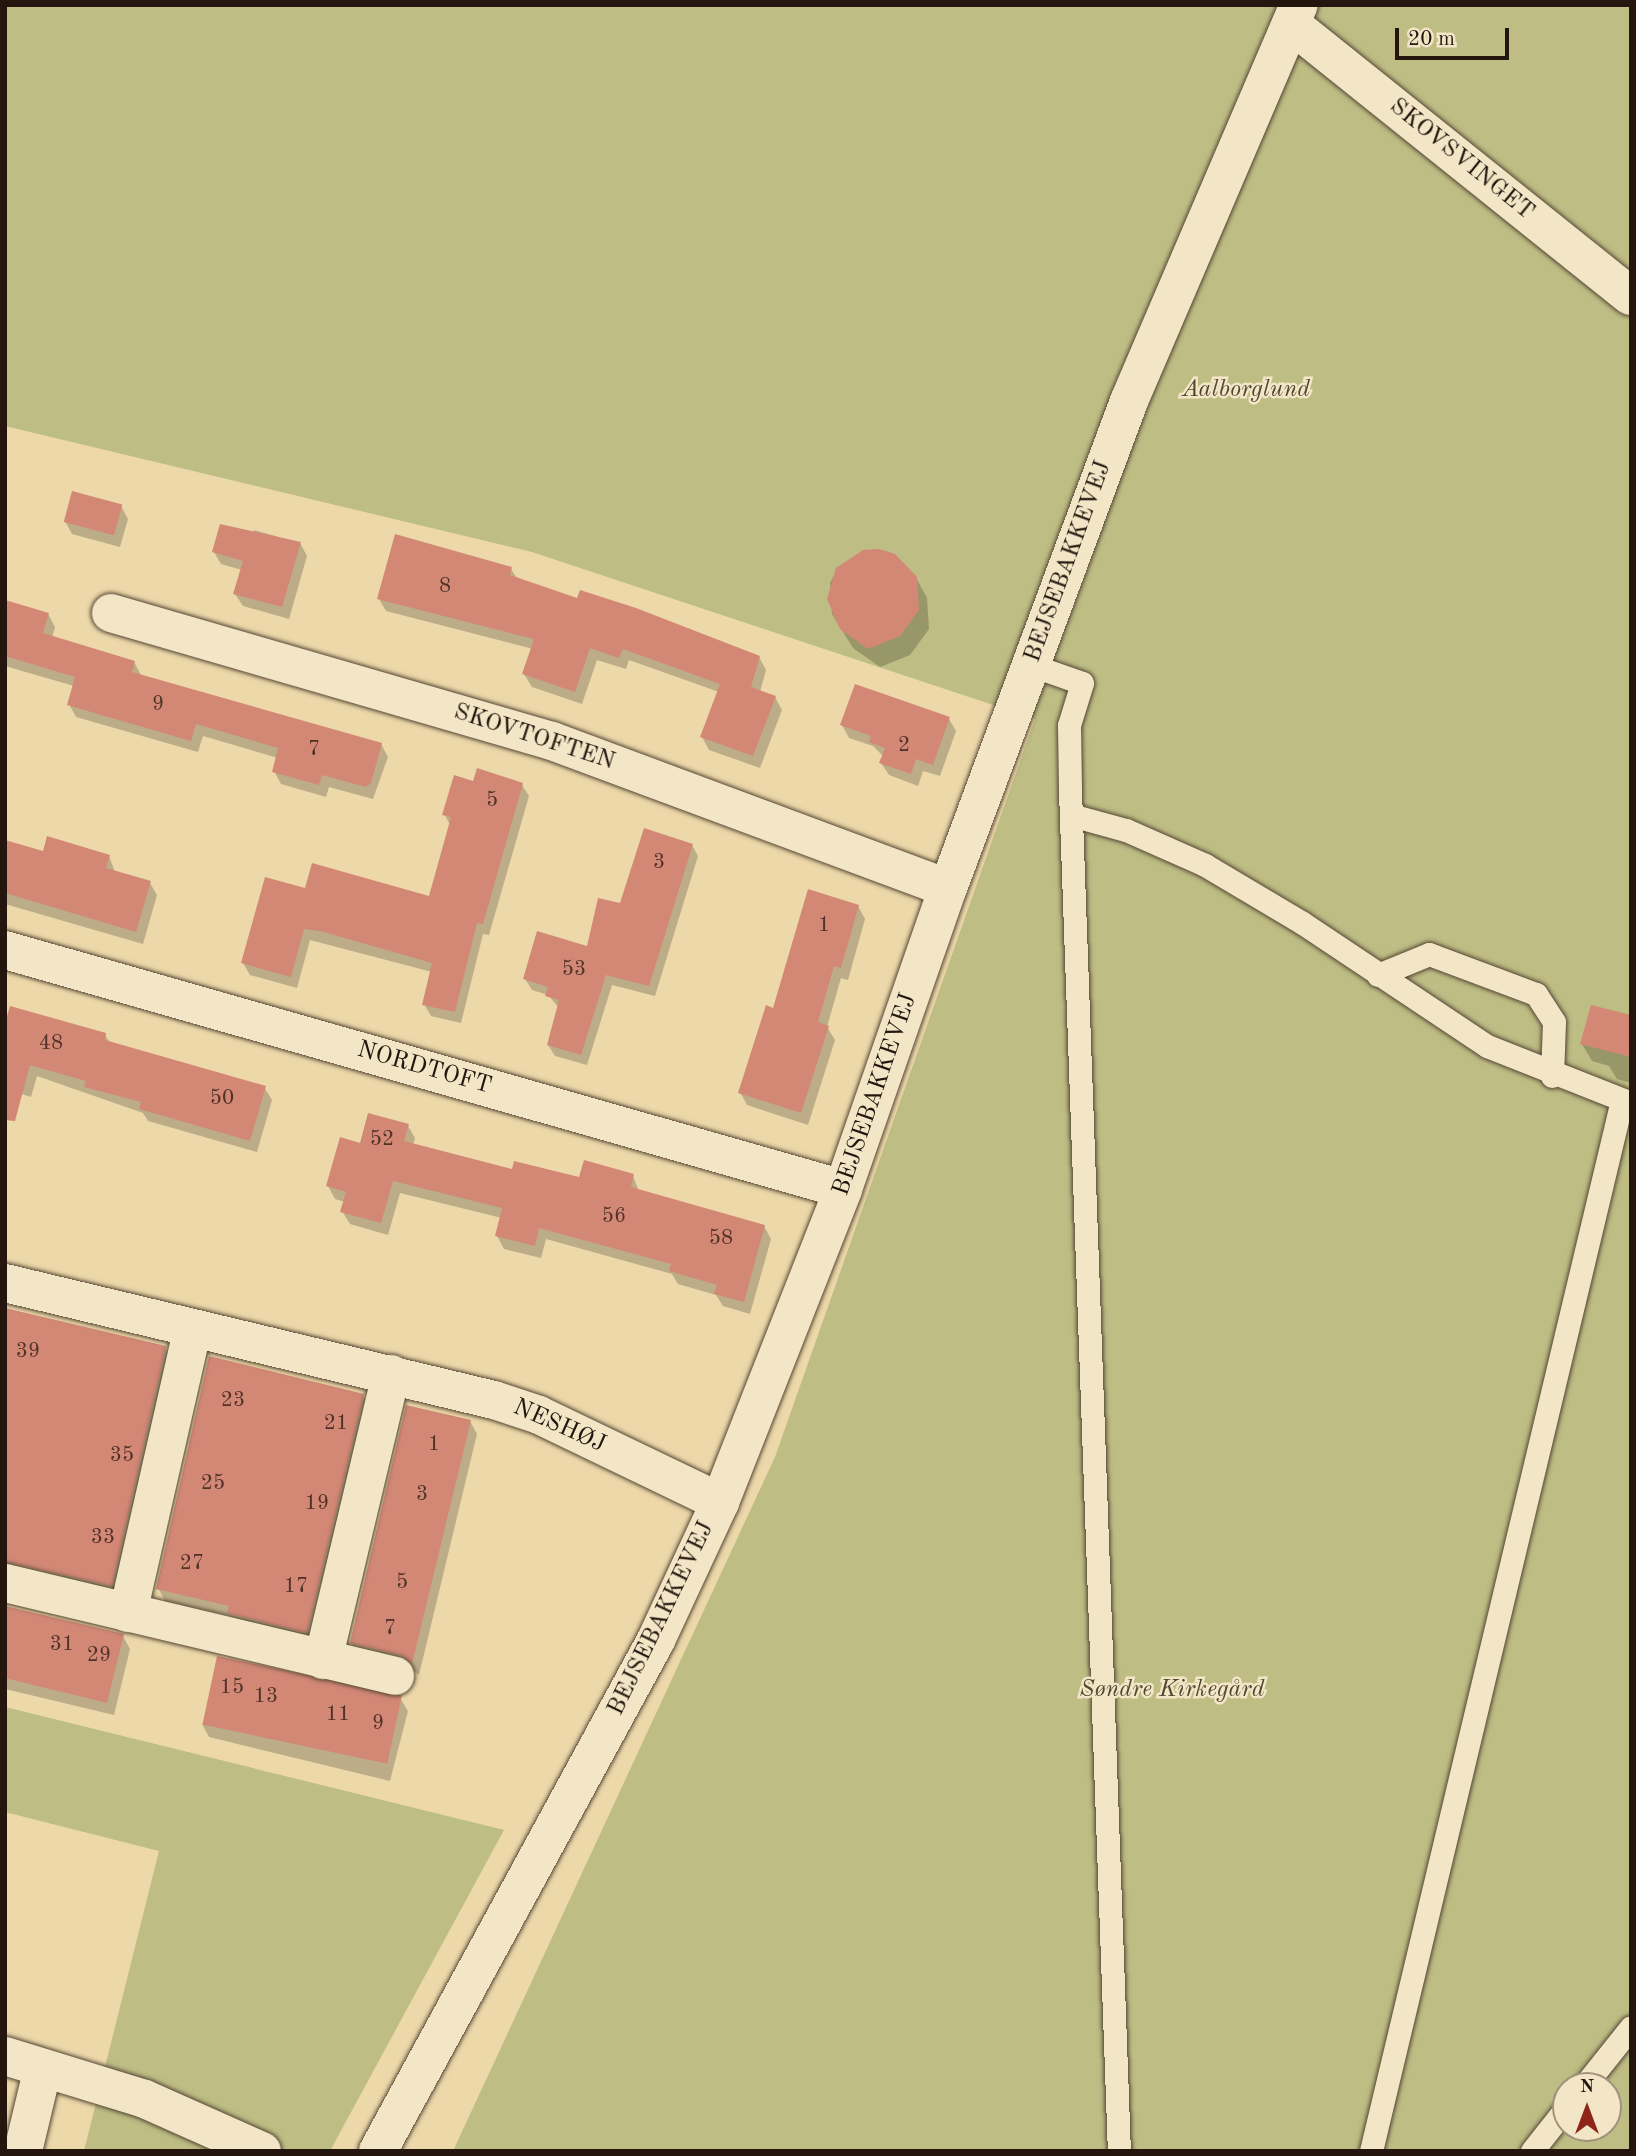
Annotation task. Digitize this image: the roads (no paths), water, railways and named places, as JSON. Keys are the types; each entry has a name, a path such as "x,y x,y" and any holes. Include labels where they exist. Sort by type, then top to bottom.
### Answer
{"street":[{"name":"SKOVSVINGET","path":"1295,15 1631,296"},
{"name":"BEJSEBAKKEVEJ","path":"378,2151 656,1640 720,1502 843,1189 948,888 1129,401 1295,15"},
{"name":"SKOVTOFTEN","path":"111,613 552,741 948,888"},
{"name":"NORDTOFT","path":"5,950 843,1189"},
{"name":"NESHØJ","path":"5,1283 391,1374 539,1415 720,1502"},
{"path":"128,1613 193,1328"},
{"path":"323,1660 391,1374"},
{"path":"5,1583 395,1676"},
{"path":"5,2056 145,2099 262,2151"},
{"path":"23,2151 43,2068"}],"lane":[{"path":"1031,665 1082,683 1069,725 1071,815 1119,2151"},
{"path":"1071,815 1126,830 1205,865 1487,1046 1552,1076 1626,1101 1371,2151"},
{"path":"1378,975 1429,954 1536,995 1553,1022 1552,1076"},
{"path":"1595,2072 1631,2027"},
{"path":"1532,2151 1552,2126"}],"park label":[{"name":"Aalborglund","path":"1246,391"},
{"name":"Søndre Kirkegård","path":"1172,1691"}]}
